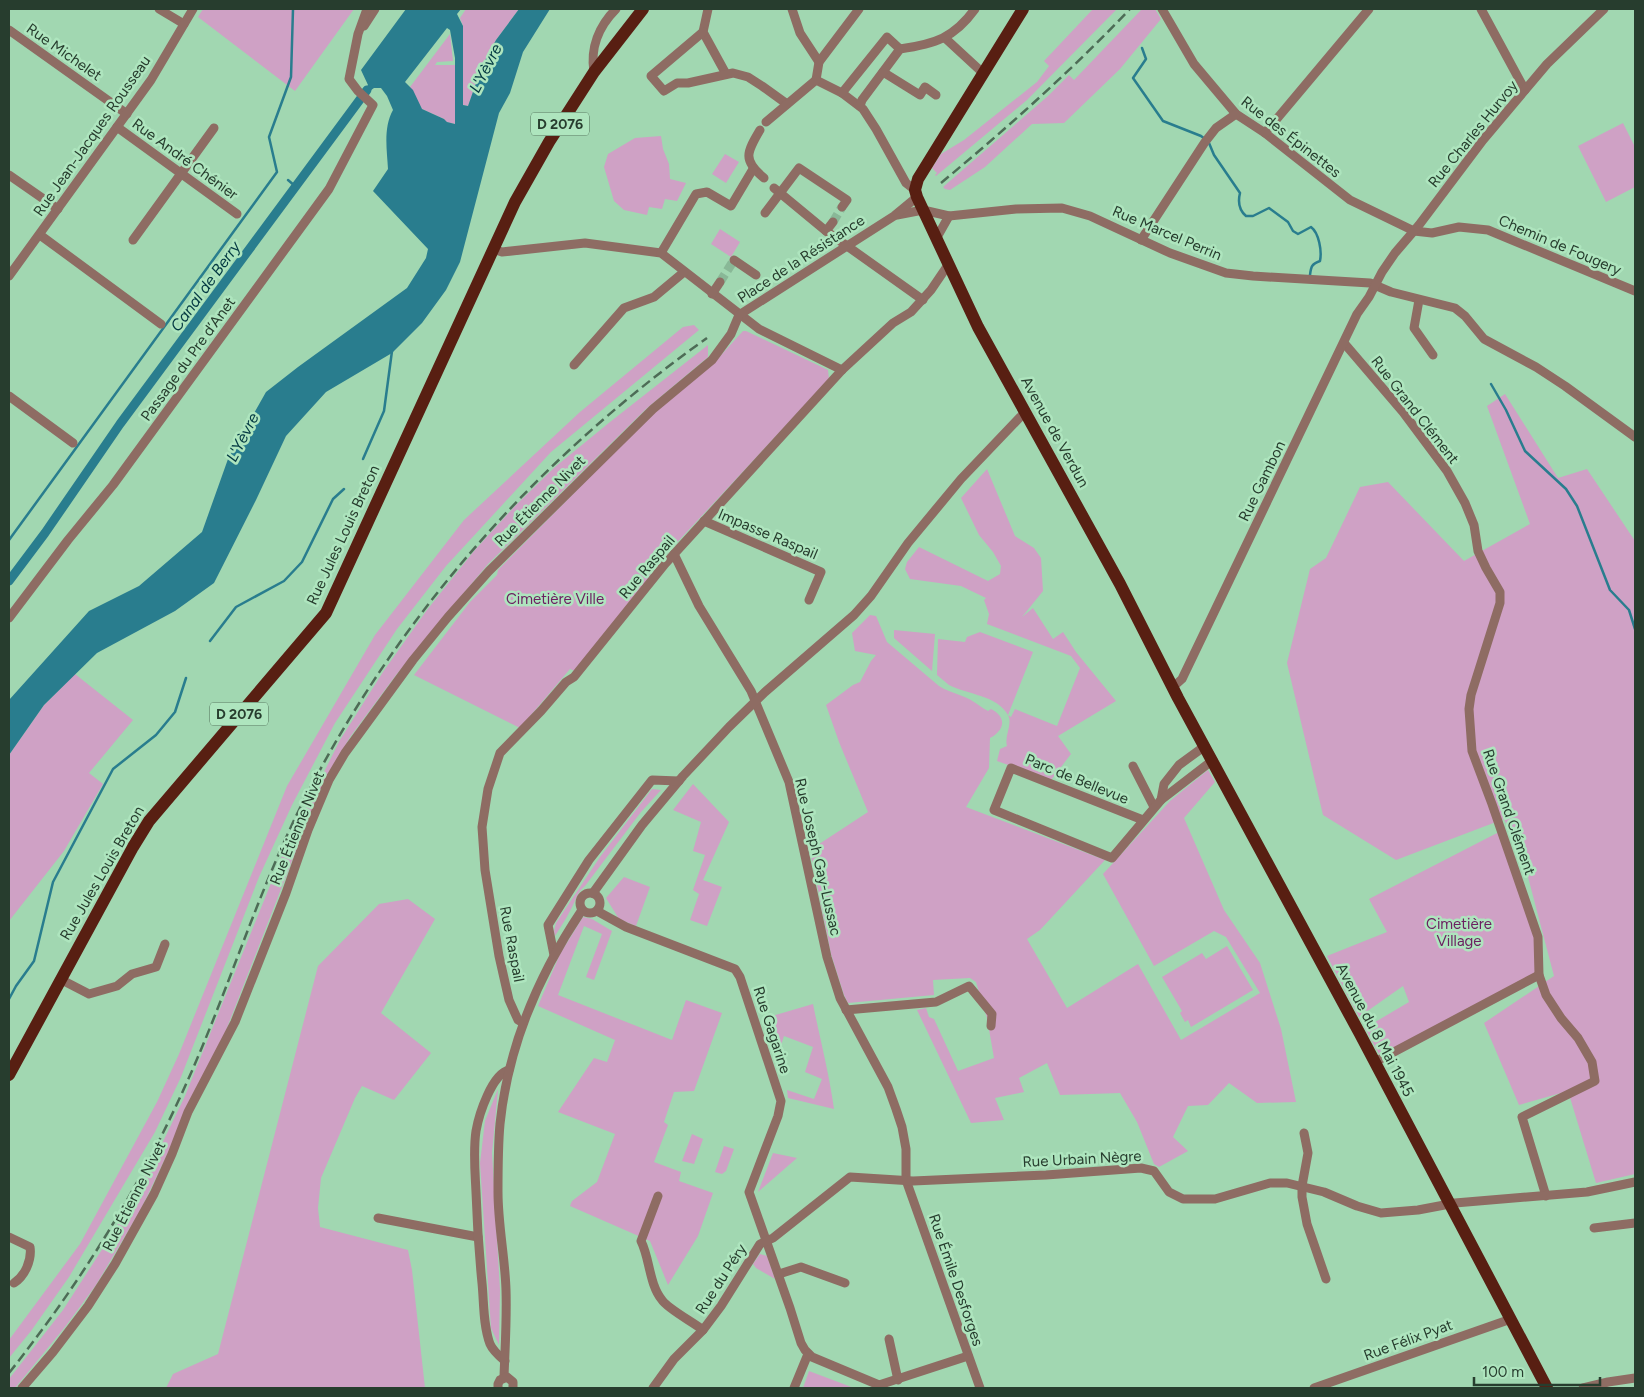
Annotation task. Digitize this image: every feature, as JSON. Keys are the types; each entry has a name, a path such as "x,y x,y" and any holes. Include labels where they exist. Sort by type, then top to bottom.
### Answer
{"main road":[{"name":"D 2076","path":"493,249 515,202 542,153 594,72 643,9"},
{"path":"916,194 918,179 1023,9"},
{"name":"Avenue de Verdun","path":"916,194 978,327 1120,584 1173,687"},
{"name":"Rue Jules Louis Breton","path":"60,979 133,846 149,821 326,613 493,249"},
{"name":"Avenue du 8 Mai 1945","path":"1173,687 1375,1062 1547,1388"},
{"name":"D 2076","path":"9,1075 60,979"}],"street":[{"path":"159,9 184,24"},
{"name":"Rue Jean-Jacques Rousseau","path":"9,276 151,80 193,9"},
{"path":"358,34 367,9"},
{"path":"358,34 376,9"},
{"path":"594,72 593,50 598,34 616,9"},
{"path":"708,9 703,32 652,76 664,91 676,83 688,83 733,73 748,78 762,86 787,104"},
{"path":"792,9 800,33 819,62"},
{"path":"766,122 816,80 819,62 859,9"},
{"path":"861,103 900,49 927,45 945,38 969,18 975,9"},
{"name":"Rue des Épinettes","path":"1162,9 1194,64 1236,114 1265,133 1350,200 1414,231"},
{"path":"1265,133 1369,9"},
{"path":"1481,9 1525,90"},
{"name":"Rue Charles Hurvoy","path":"1375,285 1395,253 1483,140 1548,64 1604,9"},
{"name":"Rue Michelet","path":"9,30 127,114"},
{"path":"703,32 726,74"},
{"name":"Passage du Pre d’Anet","path":"9,618 68,540 113,485 329,189 370,101 358,91 349,79 358,34"},
{"path":"844,90 887,37 900,49"},
{"path":"945,38 984,74"},
{"path":"883,72 920,95 925,87 936,95"},
{"path":"816,80 844,90 861,103 906,183 916,194"},
{"path":"1141,240 1206,141 1216,128 1236,114"},
{"name":"Rue André Chénier","path":"117,126 237,214"},
{"path":"133,240 214,128"},
{"path":"760,130 752,144 749,156 753,169 764,178"},
{"path":"765,213 777,191 799,168 845,203"},
{"path":"661,253 696,194 707,192 731,206 753,169"},
{"path":"9,175 58,209"},
{"path":"777,191 826,231 923,300"},
{"name":"Place de la Résistance","path":"731,334 739,315 894,216 916,194"},
{"name":"Rue Marcel Perrin","path":"923,210 949,216 1016,209 1062,208 1090,216 1170,253 1226,273 1365,282 1391,292 1455,308 1465,316 1484,339 1536,367 1635,437"},
{"name":"Place de la Résistance","path":"894,216 923,210"},
{"path":"936,239 949,216"},
{"path":"826,231 833,222"},
{"name":"Chemin de Fougery","path":"1414,231 1432,233 1459,227 1488,230 1635,291"},
{"path":"40,235 161,324"},
{"path":"493,249 502,252 584,243 661,253 759,329 842,370"},
{"path":"734,260 756,275"},
{"name":"Rue Raspail","path":"523,1024 518,1020 509,1000 485,870 482,827 488,789 500,753 566,682 574,677 674,554 842,370 893,323 911,312 923,300 948,266"},
{"path":"574,365 624,308 654,297 684,272"},
{"path":"712,294 720,282"},
{"name":"Rue Gambon","path":"1173,687 1182,679 1357,314 1375,285"},
{"path":"1419,300 1414,328 1433,355"},
{"name":"Rue Étienne Nivet","path":"22,1388 88,1306 115,1264 154,1194 188,1112 235,1022 308,830 329,780 345,753 419,653 489,571 653,409 712,360 731,334"},
{"name":"Rue Grand Clément","path":"1344,343 1403,412 1447,471 1465,503 1474,525 1478,551 1500,592 1500,603 1471,695 1469,709 1472,751 1538,937 1539,975 1546,995 1561,1018 1578,1038 1592,1062 1596,1081 1522,1117 1546,1196"},
{"path":"9,396 73,443"},
{"path":"594,893 642,825 679,781 755,701 854,615 871,596 908,543 961,479 1026,412"},
{"name":"Impasse Raspail","path":"704,521 821,572 809,600"},
{"name":"Rue Joseph Gay-Lussac","path":"674,554 699,606 755,701 788,782 821,936 840,998 888,1087 902,1126 906,1149 906,1180"},
{"name":"Parc de Bellevue","path":"1158,804 1164,784 1179,765 1205,746"},
{"name":"Parc de Bellevue","path":"1144,820 1011,768 994,810 1112,858 1158,804 1213,760"},
{"name":"Parc de Bellevue","path":"1132,766 1158,804"},
{"path":"554,954 548,925 590,860 652,780 679,781"},
{"path":"504,1377 507,1323 506,1287 498,1194 500,1125 510,1070 523,1024 554,954 582,910 580,902 582,896 594,893 600,900 600,906 597,911 588,913 582,910"},
{"name":"Rue Gagarine","path":"597,911 626,927 735,969 740,977 781,1101 778,1116 749,1192 800,1343 808,1354"},
{"path":"60,979 89,994 117,986 132,974 156,968 165,944"},
{"path":"1375,1062 1539,975"},
{"path":"846,1010 936,1002 969,986 992,1014 991,1026"},
{"path":"504,1361 490,1344 487,1329 478,1237 474,1152 482,1108 499,1076 504,1071 510,1070"},
{"path":"1304,1133 1308,1153 1302,1186 1307,1224 1326,1280"},
{"name":"Rue Urbain Nègre","path":"906,1180 1036,1175 1141,1168 1154,1171 1169,1192 1183,1198 1215,1199 1270,1182 1302,1186 1324,1192 1357,1206 1381,1213 1418,1210 1449,1204 1587,1192 1635,1182"},
{"name":"Rue du Péry","path":"653,1388 674,1359 703,1330 721,1306 760,1244 767,1242 850,1177 906,1180"},
{"name":"Rue Émile Desforges","path":"906,1180 980,1388"},
{"path":"658,1196 641,1241 652,1279 662,1301 703,1330"},
{"path":"378,1218 478,1237"},
{"path":"1594,1228 1635,1223"},
{"path":"9,1236 30,1247 32,1257 20,1279 14,1283"},
{"path":"778,1274 801,1266 845,1283"},
{"name":"Rue Félix Pyat","path":"1314,1388 1512,1319"},
{"path":"889,1339 898,1380"},
{"path":"794,1388 808,1354 878,1387 968,1356"},
{"path":"498,1388 498,1382 504,1377"},
{"path":"504,1377 512,1380 513,1388"},
{"path":"1584,1388 1635,1378"}],"green space":[{"path":"203,9 354,9 295,91 198,17"},
{"path":"466,9 519,9 496,40 482,66 468,106 463,105 463,26 460,18"},
{"path":"1093,9 1117,9 1027,100 936,176 937,173 932,168 941,154 964,140 1037,82 1049,66 1044,61"},
{"path":"1142,9 1155,9 1161,19 1120,69 1064,123 1032,124 985,167 950,190 943,187 1048,96 1069,75 1074,80"},
{"path":"450,34 453,61 437,62 435,65 456,65 455,124 446,122 444,119 422,109 410,87"},
{"path":"1623,123 1635,147 1635,187 1606,202 1578,146"},
{"path":"661,136 663,149 669,164 670,179 686,183 677,201 665,199 662,209 649,207 647,215 624,210 614,201 604,167 608,154 635,138"},
{"path":"725,154 739,162 726,183 712,174"},
{"path":"720,229 740,242 731,257 711,244"},
{"path":"694,325 699,330 551,452 446,566 397,629 335,723 292,805 259,877 181,1077 155,1132 69,1277 31,1331 9,1358 9,1340 80,1244 157,1102 179,1054 287,786 375,635 464,520 580,412 683,327"},
{"name":"Cimetière Ville","path":"743,331 828,370 829,379 657,564 638,594 575,671 570,669 520,728 414,675 470,602 497,575 498,570 655,411 713,364"},
{"path":"708,345 708,357 646,409 488,564 396,675 350,737 318,794 223,1038 140,1211 96,1285 65,1327 15,1388 9,1388 9,1379 63,1310 114,1231 158,1152 185,1096 282,856 340,740 383,672 427,610 474,551 515,506 555,467"},
{"path":"1505,394 1558,478 1587,469 1635,541 1635,1174 1596,1183 1568,1091 1519,1105 1484,1023 1554,976 1523,858 1504,819 1396,860 1323,815 1287,663 1310,569 1326,558 1360,487 1388,482 1464,561 1530,524 1487,406"},
{"path":"987,469 1015,536 1034,548 1041,558 1043,591 1022,617 1033,608 1053,639 1063,632 1076,652 1116,701 1058,736 1071,754 1051,780 997,761 1000,749 1007,746 1006,742 1010,723 1008,715 1011,717 1015,709 1057,726 1080,668 1071,656 987,624 989,614 984,600 986,598 961,586 910,579 905,569 907,562 919,547 988,581 1000,574 1001,566 993,552 979,535 961,498"},
{"path":"870,615 876,616 887,642 939,686 970,700 988,711 991,709 1002,720 999,731 990,738 989,768 966,807 1105,860 1040,930 1027,939 1067,1008 1138,964 1181,1040 1260,993 1226,937 1214,931 1154,966 1103,874 1170,801 1208,770 1215,782 1184,818 1224,910 1260,963 1281,1029 1296,1102 1257,1103 1229,1083 1208,1105 1188,1106 1173,1137 1188,1151 1159,1167 1154,1164 1137,1122 1120,1093 1060,1095 1047,1063 1019,1078 1024,1092 995,1098 1004,1120 971,1123 917,1010 926,1008 929,1017 934,1019 958,1071 994,1058 987,1018 976,982 970,978 933,980 934,995 848,1003 831,954 810,850 868,812 826,705 860,682 876,655 855,651 852,633"},
{"path":"894,630 935,634 932,671 894,638"},
{"path":"980,632 1033,652 1008,715 1003,708 990,699 949,685 937,675 938,639 965,642 967,637"},
{"path":"75,674 133,720 89,773 103,784 64,851 9,921 9,755 44,705"},
{"path":"693,784 729,822 703,880 722,887 707,926 690,920 699,894 693,890 705,855 693,851 701,822 673,810"},
{"path":"652,789 661,790 641,812 580,891 555,936 556,923 600,857"},
{"name":"Cimetière Village","path":"1499,832 1535,938 1537,968 1534,974 1380,1056 1365,1028 1409,1002 1403,986 1359,1017 1327,956 1387,932 1369,899"},
{"path":"624,877 650,887 636,926 619,919 606,898"},
{"path":"408,899 435,919 381,1013 431,1053 394,1100 362,1086 355,1098 321,1178 318,1208 320,1227 408,1250 412,1270 425,1388 166,1388 173,1374 218,1354 318,966 379,904"},
{"path":"583,917 592,919 612,931 594,980 586,977 602,934 584,926 558,995 672,1040 686,1000 722,1013 694,1091 674,1092 664,1122 668,1125 654,1162 681,1172 679,1181 713,1193 698,1236 668,1285 650,1241 570,1206 572,1201 597,1182 615,1134 558,1112 594,1058 607,1062 615,1040 538,1006 560,954"},
{"path":"1227,946 1253,990 1191,1027 1188,1020 1185,1022 1180,1013 1182,1011 1162,977 1202,953 1206,959"},
{"path":"813,1004 834,1109 788,1098 787,1090 814,1099 822,1079 805,1072 813,1047 784,1036 776,1061 762,1019"},
{"path":"498,1089 492,1153 500,1290 499,1345 491,1328 480,1163 485,1121"},
{"path":"692,1134 703,1139 694,1164 682,1161"},
{"path":"724,1146 734,1149 726,1171 722,1174 715,1172"},
{"path":"773,1153 797,1158 758,1192"},
{"path":"760,1254 767,1256 775,1279 756,1268 753,1264"},
{"path":"809,1371 854,1388 803,1388"}],"water":[{"name":"L'Yèvre","path":"406,9 461,9 457,14 463,26 463,105 468,106 482,66 496,40 519,9 550,9 523,52 510,93 499,113 460,262 446,290 422,323 392,353 326,392 286,436 214,583 175,611 97,653 44,705 9,755 9,700 89,611 139,586 202,532 228,459 266,392 407,288 426,258 428,249 373,191 388,169 387,132 393,110 381,88 374,88 367,93 364,91 368,85 361,70","holes":["447,28 450,30 455,58 455,124 422,109 413,90 405,82"]}],"waterway":[{"path":"9,540 277,172 269,137 291,77 293,9"},
{"path":"1142,48 1146,59 1133,78 1163,121 1205,139"},
{"name":"Canal de Berry","path":"9,581 45,533 120,424 367,90"},
{"path":"1209,143 1214,155 1240,193 1240,205 1246,216 1253,216 1269,208 1288,222 1293,231 1298,234 1311,227 1314,230 1319,243 1321,257 1320,261 1312,266 1310,275"},
{"path":"288,180 295,186"},
{"path":"363,459 384,411 392,351"},
{"path":"1491,384 1506,410 1525,451 1566,489 1577,506 1610,590 1629,610 1635,629"},
{"path":"210,641 236,607 284,581 302,562 333,499 344,489"},
{"path":"9,999 34,961 53,882 113,769 156,735 175,712 186,678"}],"tunnel":[{"path":"833,222 842,207"},
{"path":"720,282 734,260"}],"railway":[{"path":"941,183 1038,99 1130,9"},
{"path":"9,1373 82,1273 145,1167 198,1058 268,880 299,810 337,740 378,673 424,610 474,549 527,491 584,437 644,386 707,338"}]}
